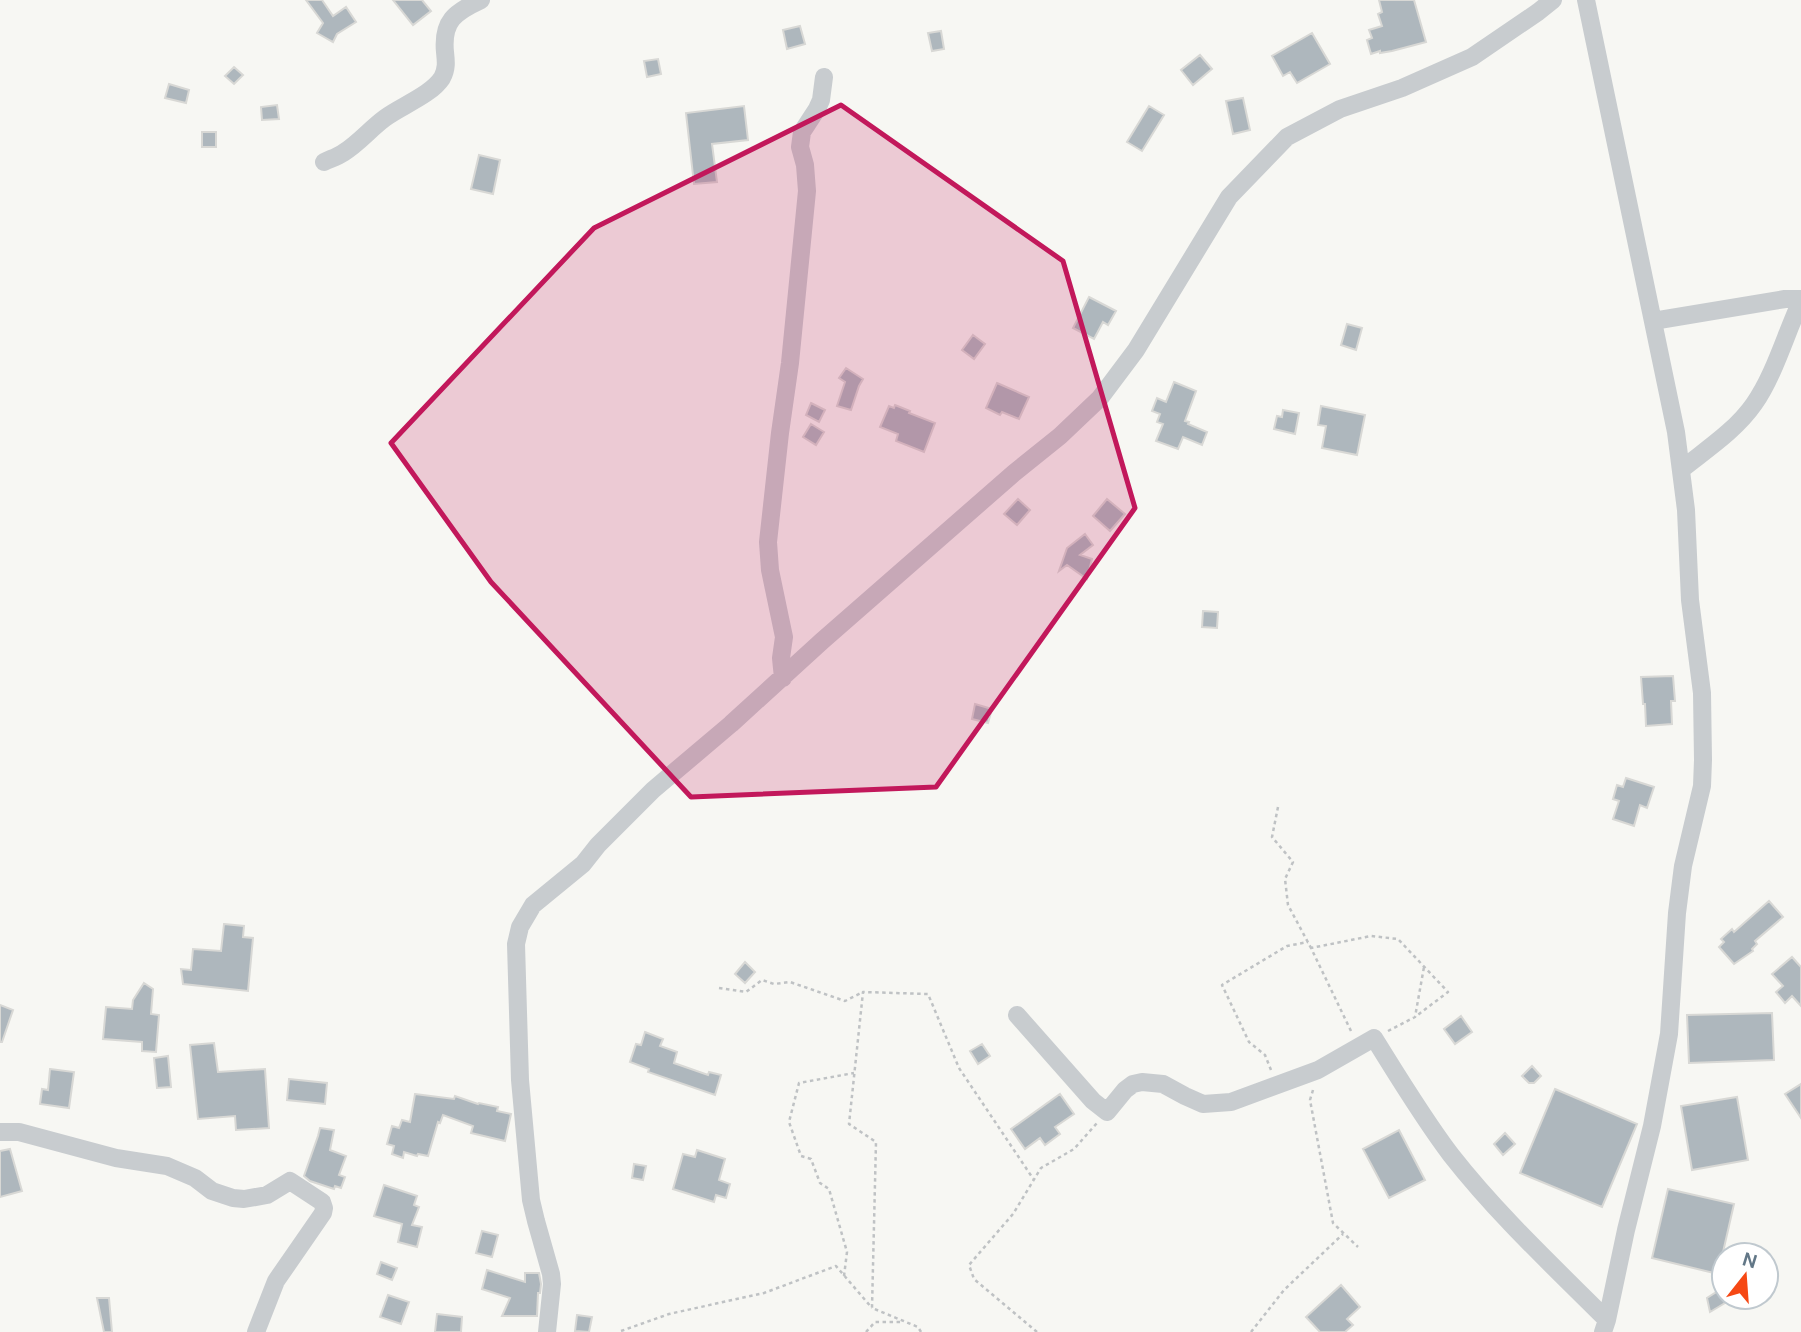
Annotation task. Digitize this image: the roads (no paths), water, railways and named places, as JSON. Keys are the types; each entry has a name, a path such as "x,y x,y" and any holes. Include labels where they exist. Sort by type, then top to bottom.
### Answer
{"street":[{"path":"324,162 342,154 376,124 430,90 442,79 447,66 444,37 446,27 463,8 481,0"},
{"path":"547,1332 552,1294 551,1274 531,1200 520,1080 516,944 520,927 533,905 583,864 598,845 653,790 1014,473 1060,436 1100,398 1136,351 1228,197 1287,137 1340,109 1402,88 1472,57 1553,0"},
{"path":"1586,0 1682,469 1690,600 1702,693 1703,760 1702,786 1683,866 1676,913 1667,1047 1652,1126 1605,1326"},
{"path":"783,678 783,637 770,570 768,542 807,191 805,165 800,147 802,132 821,100 824,76"},
{"path":"1653,321 1785,299 1801,300 1768,379 1754,405 1732,428 1682,469"},
{"path":"1017,1015 1093,1101 1107,1112 1125,1090 1142,1082 1163,1084 1203,1104 1231,1102 1318,1070 1374,1038 1453,1158 1605,1326"},
{"path":"0,1132 19,1132 116,1158 167,1166 188,1175 212,1191 233,1198 267,1195 290,1181 322,1202 323,1213 276,1281 256,1332"}]}
